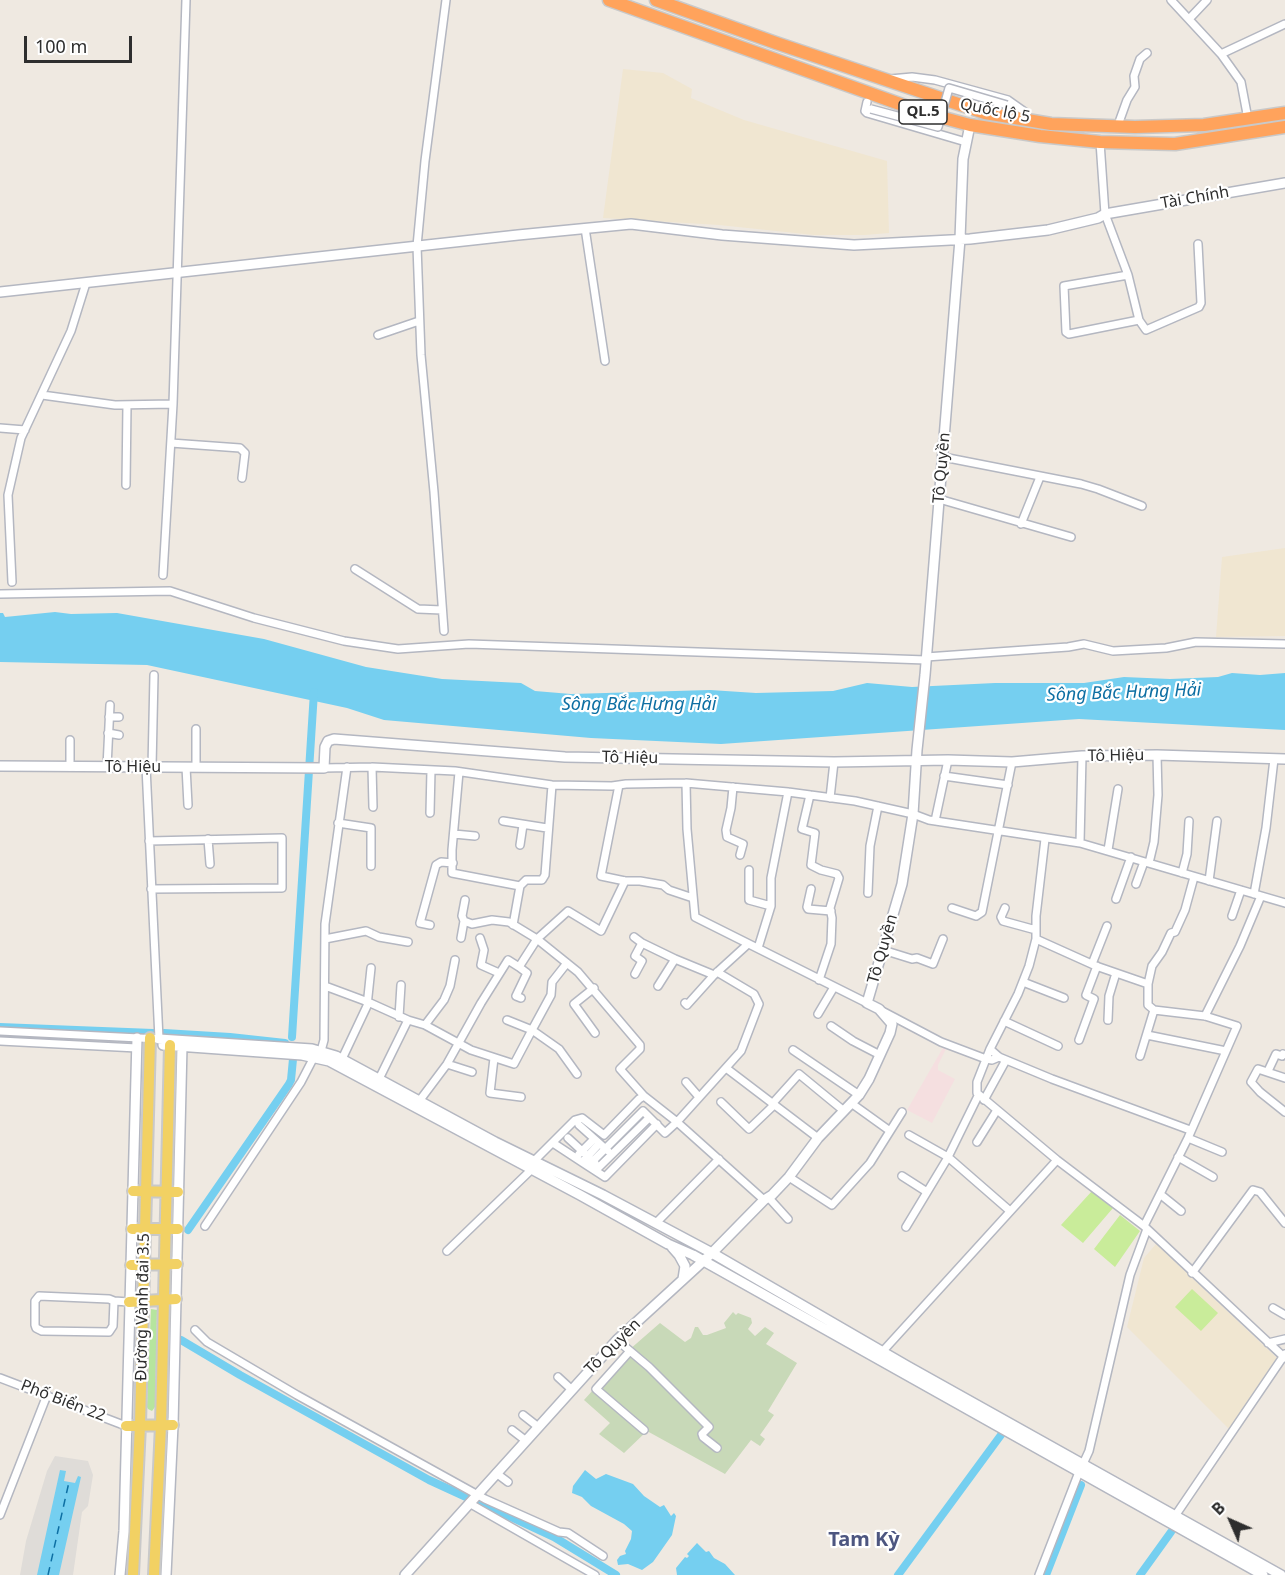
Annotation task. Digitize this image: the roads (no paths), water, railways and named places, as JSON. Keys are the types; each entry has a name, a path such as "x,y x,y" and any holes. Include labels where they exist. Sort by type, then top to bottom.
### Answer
{"highway":[{"name":"Quốc lộ 5","path":"609,0 868,100 970,125 1040,136 1100,142 1176,144 1285,127"},
{"name":"Quốc lộ 5","path":"656,0 985,113 1051,124 1135,127 1195,125 1248,120 1285,113"},
{"path":"1248,120 1252,133"}],"main road":[{"name":"Tô Quyền","path":"405,1575 464,1504 477,1494 617,1340 712,1253 789,1177 818,1138 859,1095 869,1079 894,1021 867,1003 902,884 913,814 960,239 961,190 970,125"},
{"name":"Tài Chính","path":"0,292 631,224 722,235 854,245 960,239 1048,230 1098,218 1105,214 1285,183"},
{"name":"Tô Hiệu","path":"0,766 321,768 325,747 328,741 334,739 565,757 834,762 948,760 1012,762 1082,756 1157,755 1285,759"},
{"path":"120,1575 124,1532 126,1426 124,1347 129,1302 137,1038"},
{"path":"154,1038 158,1043 170,1045 318,1055 342,1059 668,1244 876,1359 1081,1468"},
{"path":"154,1038 285,1046 318,1055 419,1104"},
{"name":"Đường Vành đai 3.5","path":"133,1575 140,1425 146,1191 154,1038"},
{"name":"Đường Vành đai 3.5","path":"154,1575 164,1299 171,1264 165,1229 170,1045"},
{"path":"166,1575 176,1299 171,1264 178,1229 182,1046"},
{"path":"532,1166 656,1223 712,1253 1173,1520 1263,1575"},
{"path":"133,1191 178,1192"},
{"path":"650,1234 656,1223"},
{"path":"132,1229 178,1229"},
{"path":"668,1244 683,1260 686,1270 682,1281"},
{"path":"130,1265 171,1264"},
{"path":"129,1302 176,1299"},
{"path":"876,1359 883,1351"},
{"path":"126,1426 173,1425"},
{"path":"1173,1520 1281,1575"}],"street":[{"path":"163,575 173,404 186,0"},
{"path":"444,631 419,321 417,246 425,161 446,0"},
{"path":"1171,0 1221,54 1241,82 1248,120"},
{"path":"1190,18 1208,0"},
{"path":"1221,54 1285,24"},
{"path":"1118,125 1127,100 1135,87 1134,76 1140,59 1147,53"},
{"path":"884,80 912,77 935,80 1008,100 1025,112"},
{"path":"966,142 867,113 865,111 868,100 938,128 949,88 1007,105 1051,124"},
{"path":"1100,142 1105,214 1128,275 1143,328 1149,330 1199,307 1201,303 1198,244"},
{"path":"585,228 605,361"},
{"path":"1128,275 1064,286 1066,332 1069,334 1139,320"},
{"path":"12,582 8,495 25,430 71,331 86,283"},
{"path":"378,335 419,321"},
{"path":"42,395 104,404 173,404"},
{"path":"126,485 127,405"},
{"path":"0,428 25,430"},
{"path":"171,443 240,448 245,453 242,478"},
{"path":"943,457 1098,489 1142,506"},
{"path":"1021,525 1040,477"},
{"path":"939,499 1021,525 1071,537"},
{"path":"355,569 418,609 442,610"},
{"path":"0,594 170,591 254,618 344,641 398,649 469,644 926,659 1084,644 1113,651 1166,648 1196,642 1285,644"},
{"path":"0,1031 154,1038 149,767 154,675"},
{"path":"106,767 110,705"},
{"path":"109,717 119,717"},
{"path":"188,805 196,729"},
{"path":"108,733 119,735"},
{"path":"70,740 70,767"},
{"path":"1136,884 1154,842 1158,795 1157,755"},
{"path":"1080,843 1082,756"},
{"path":"1205,1016 1240,946 1258,895 1274,759"},
{"path":"935,821 948,760"},
{"path":"830,798 834,762"},
{"path":"952,908 976,916 982,912 1012,762"},
{"path":"205,1226 301,1082 318,1055 324,1040 325,939 338,823 347,767"},
{"path":"321,768 372,767 459,772 552,785 686,783 810,795 878,806 935,821 1080,843 1285,903"},
{"path":"372,767 373,807"},
{"path":"430,813 431,770"},
{"path":"459,772 453,873 520,886"},
{"path":"944,776 1008,785"},
{"path":"686,783 694,918 867,1003"},
{"path":"513,925 520,886 526,880 544,878 552,785"},
{"path":"619,785 601,876 663,885 669,890 693,897"},
{"path":"733,787 726,830 727,837 743,844 740,855"},
{"path":"1108,850 1118,789"},
{"path":"758,948 771,906 771,878 788,792"},
{"path":"810,795 802,829 815,833"},
{"path":"868,893 870,846 878,806"},
{"path":"1182,873 1187,854 1189,820"},
{"path":"503,821 547,828"},
{"path":"1209,881 1217,821"},
{"path":"338,823 371,828 371,866"},
{"path":"818,824 811,865 839,876 831,911 831,944 819,980"},
{"path":"520,844 523,825"},
{"path":"454,834 475,836"},
{"path":"149,841 282,838 282,888 151,889"},
{"path":"208,839 210,864"},
{"path":"1045,839 1036,939 1023,982 990,1048 976,1082 976,1089 981,1098 1146,1228 1195,1277 1284,1357 1173,1520"},
{"path":"1116,899 1131,857"},
{"path":"430,924 420,923 436,865 441,862 453,863"},
{"path":"749,870 749,900 771,906"},
{"path":"1039,1575 1089,1451 1130,1275 1146,1228 1237,1026 1205,1016 1155,1010 1148,1005 1148,984 1152,966 1171,933 1174,932 1185,909 1194,877"},
{"path":"519,967 537,939 568,910 601,931 625,881"},
{"path":"811,889 808,909 831,911"},
{"path":"1232,916 1241,890"},
{"path":"461,938 465,900"},
{"path":"1005,908 1001,917 1003,921 1036,930"},
{"path":"464,921 477,924 492,920 513,925 537,939 567,963 594,988 640,1045 640,1050 620,1069 644,1096 678,1122 788,1219"},
{"path":"1079,1040 1094,999 1086,995 1107,926"},
{"path":"325,939 366,931 379,937 408,942"},
{"path":"585,1159 599,1144 614,1139 643,1111 665,1133 678,1122 741,1051 759,1004 754,994 716,973 675,959 634,937"},
{"path":"480,938 483,950 481,965 499,973"},
{"path":"883,950 933,964 943,939"},
{"path":"1036,939 1094,965 1148,984"},
{"path":"634,974 642,961 635,956 642,943"},
{"path":"685,1003 687,1005 716,973 748,944"},
{"path":"658,986 675,959"},
{"path":"425,1025 444,1000 450,986 455,960"},
{"path":"419,1104 447,1064 508,960 527,973 516,996 521,998"},
{"path":"325,986 368,1002 399,1017 425,1025 459,1044 514,1064 551,995 552,982 567,963"},
{"path":"342,1059 368,1002 371,968"},
{"path":"1108,1020 1109,996 1116,973"},
{"path":"1023,982 1064,998"},
{"path":"399,1017 401,986"},
{"path":"818,1014 834,987"},
{"path":"594,988 574,1004 595,1033"},
{"path":"1140,1056 1155,1010"},
{"path":"379,1079 408,1020"},
{"path":"507,1020 532,1030 559,1049 577,1074"},
{"path":"894,1021 986,1059 1002,1058"},
{"path":"1004,1021 1058,1046"},
{"path":"831,1026 880,1055"},
{"path":"1147,1035 1226,1051"},
{"path":"0,1041 137,1048"},
{"path":"990,1048 1002,1058 1189,1134 1222,1152"},
{"path":"794,1050 859,1095"},
{"path":"1268,1071 1276,1054 1282,1056 1283,1054"},
{"path":"494,1058 489,1097 521,1097"},
{"path":"906,1227 948,1157 1002,1058"},
{"path":"447,1064 472,1072"},
{"path":"726,1068 818,1138"},
{"path":"1285,1078 1258,1069 1251,1082 1285,1112"},
{"path":"840,1081 844,1073"},
{"path":"721,1102 750,1130 799,1074 844,1111"},
{"path":"686,1082 699,1096"},
{"path":"604,1135 644,1096"},
{"path":"851,1103 890,1131"},
{"path":"977,1142 997,1110"},
{"path":"789,1177 832,1205 870,1163 902,1112"},
{"path":"447,1251 575,1120 582,1118 604,1135 614,1139 625,1158"},
{"path":"598,1169 649,1118"},
{"path":"634,1120 648,1134"},
{"path":"553,1143 585,1159 605,1177 610,1176 657,1124"},
{"path":"579,1125 612,1155 625,1158"},
{"path":"624,1129 638,1143"},
{"path":"909,1135 948,1157 1010,1211"},
{"path":"568,1138 585,1159"},
{"path":"585,1159 599,1144"},
{"path":"1178,1158 1213,1177"},
{"path":"656,1223 719,1159"},
{"path":"883,1351 1058,1160"},
{"path":"902,1176 927,1192"},
{"path":"1195,1277 1253,1190 1260,1192 1285,1223"},
{"path":"1160,1194 1181,1211"},
{"path":"114,1301 113,1326 109,1332 42,1331 35,1325 35,1301 39,1296 110,1299 129,1302"},
{"path":"1273,1308 1285,1315"},
{"path":"195,1330 207,1342 297,1395 477,1494 559,1532 568,1533 603,1556"},
{"path":"1268,1343 1285,1339"},
{"path":"617,1340 649,1367 709,1427 702,1434 703,1437 717,1448"},
{"path":"630,1351 596,1389 644,1430"},
{"path":"558,1377 571,1389"},
{"name":"Phố Biển 22","path":"0,1378 126,1426"},
{"path":"0,1515 47,1395"},
{"path":"524,1415 537,1426"},
{"path":"512,1430 525,1440"},
{"path":"496,1473 508,1482"},
{"path":"464,1504 595,1575"}],"water":[{"name":"Sông Bắc Hưng Hải","path":"55,612 117,613 264,639 366,667 442,679 521,683 535,691 571,694 710,690 756,693 833,691 867,683 912,687 995,683 1084,683 1124,677 1170,679 1218,677 1232,673 1260,675 1285,673 1285,730 1079,719 721,744 591,738 384,720 347,708 147,665 0,662 0,613 3,613 5,617"},
{"path":"60,1470 66,1471 64,1481 75,1483 78,1476 81,1477 59,1575 37,1575"},
{"path":"585,1470 596,1479 606,1474 633,1484 644,1496 660,1507 664,1505 671,1516 674,1513 676,1516 672,1535 653,1562 642,1570 628,1564 618,1565 617,1560 626,1554 632,1531 624,1524 591,1506 582,1497 572,1493 573,1486"},
{"path":"697,1543 706,1552 709,1551 714,1558 725,1564 735,1575 677,1575 676,1568 685,1557 689,1556 687,1554"}],"waterway":[{"path":"292,1037 314,692"},
{"path":"0,1027 153,1033"},
{"path":"164,1033 285,1043"},
{"path":"188,1230 289,1084 293,1059"},
{"path":"181,1340 429,1480 466,1497"},
{"path":"898,1575 1001,1435"},
{"path":"1046,1575 1081,1485"},
{"path":"481,1503 554,1537 616,1575"},
{"path":"1140,1575 1171,1532"}],"district":[{"name":"Tam Kỳ","path":"864,1540"}]}
